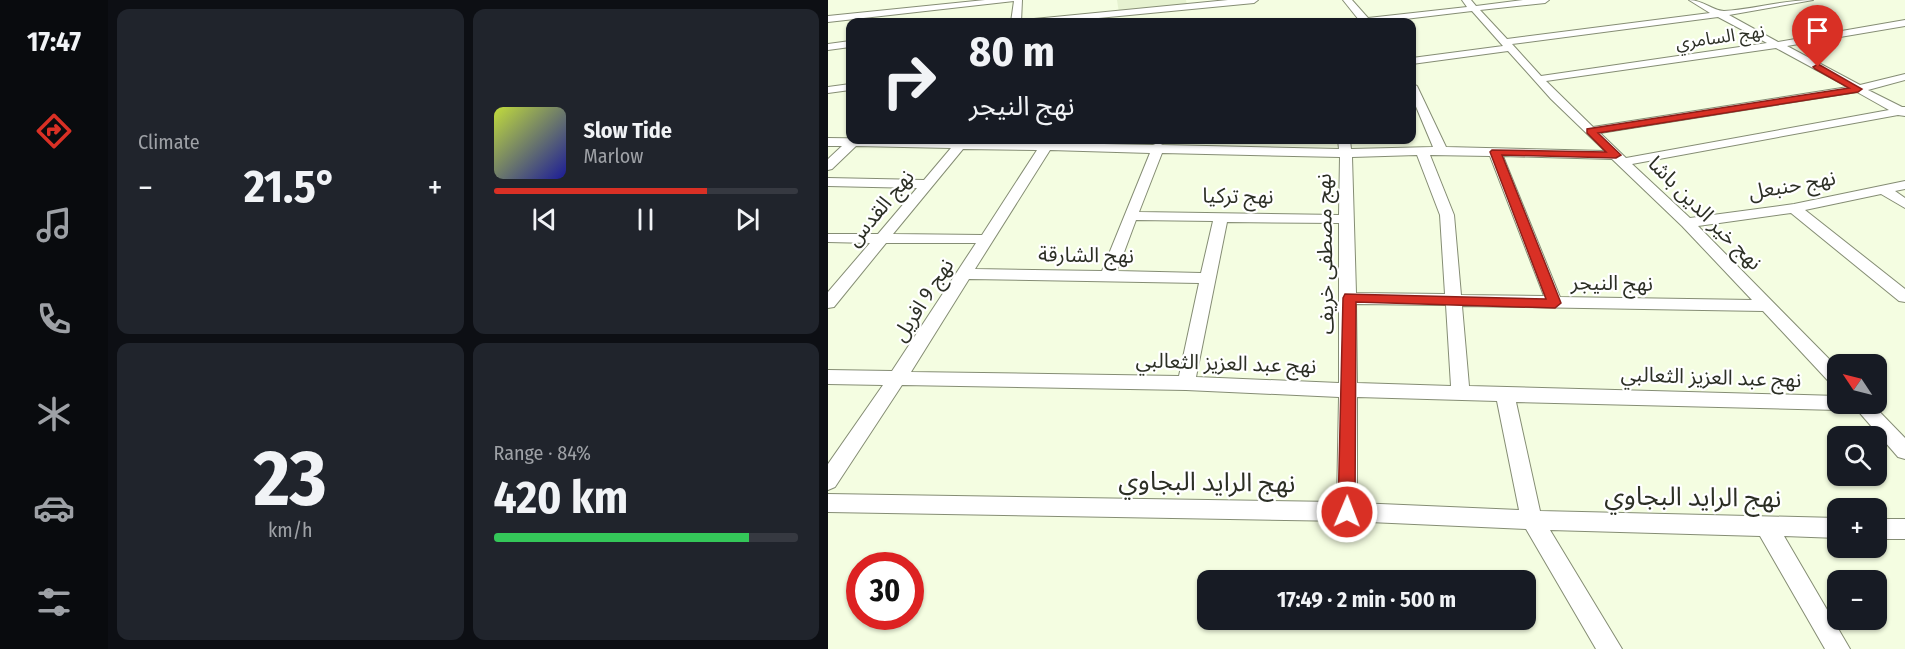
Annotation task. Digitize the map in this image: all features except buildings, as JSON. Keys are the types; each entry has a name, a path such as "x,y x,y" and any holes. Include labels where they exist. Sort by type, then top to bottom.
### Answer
{"street":[{"path":"828,19 1010,0"},
{"path":"1016,18 1018,0"},
{"path":"1094,18 1184,12 1221,2 1254,0"},
{"path":"1347,0 1363,18"},
{"path":"1391,18 1471,5 1545,0"},
{"path":"1693,0 1903,112"},
{"path":"1416,60 1809,0"},
{"name":"نهج خير الدين باشا","path":"1471,5 1539,79 1687,223 1827,369"},
{"name":"نهج السامري","path":"1539,79 1777,45 1905,23"},
{"path":"828,47 846,45"},
{"path":"1591,131 1858,89 1905,77"},
{"path":"828,90 846,88"},
{"path":"1416,95 1441,151"},
{"path":"1092,144 1158,147 1345,146 1619,158 1903,112"},
{"path":"828,166 843,140"},
{"name":"نهج القدس","path":"828,303 961,144"},
{"name":"نهج 9 افريل","path":"828,481 898,377 1047,144"},
{"name":"نهج مصطفى خريف","path":"1345,146 1350,298 1347,512"},
{"path":"1107,277 1158,147"},
{"path":"1422,151 1447,215 1461,393"},
{"path":"1495,152 1555,303"},
{"path":"828,182 928,184"},
{"name":"نهج حنبعل","path":"1687,223 1794,208 1905,185"},
{"path":"1883,189 1905,204"},
{"path":"1794,208 1905,297"},
{"name":"نهج تركيا","path":"1130,216 1346,219"},
{"path":"1186,383 1221,216"},
{"path":"828,238 986,239"},
{"name":"نهج الشارقة","path":"964,274 1207,278"},
{"name":"نهج النيجر","path":"1350,298 1766,306"},
{"name":"نهج عبد العزيز الثعالبي","path":"828,377 1186,383 1349,390 1827,403"},
{"path":"1505,394 1532,520 1610,649"},
{"path":"1870,414 1905,451"},
{"name":"نهج الرايد البجاوي","path":"828,503 1347,512 1532,520 1827,528"},
{"path":"1767,526 1838,649"},
{"path":"1887,529 1905,529"}],"shaded area":[{"path":"1117,0 1186,0 1187,5 1119,13"}],"route":[{"path":"1347,512 1350,298 1555,303 1495,152 1616,155 1591,131 1858,89 1818,67"}]}
